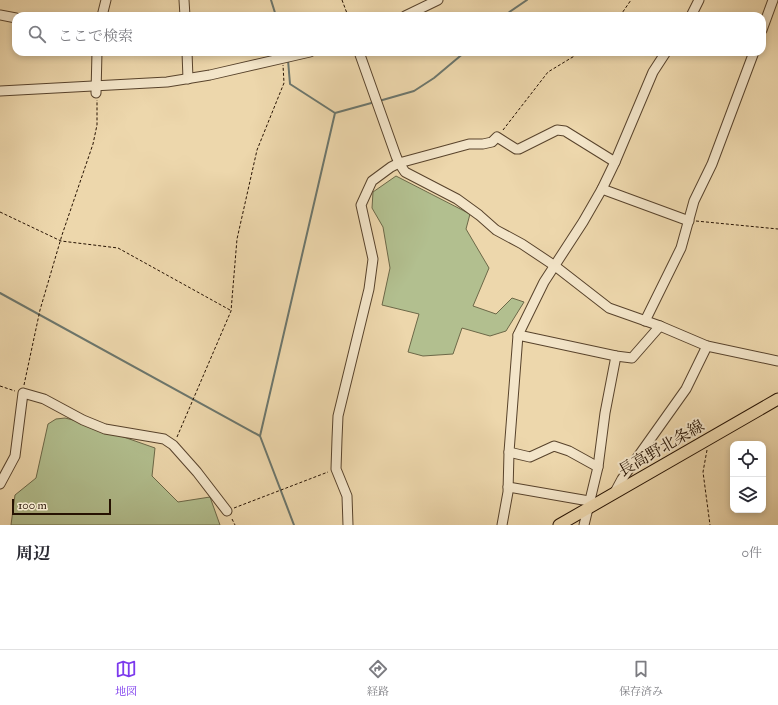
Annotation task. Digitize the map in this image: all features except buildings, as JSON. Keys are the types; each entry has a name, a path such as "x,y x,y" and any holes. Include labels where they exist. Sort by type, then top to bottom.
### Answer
{"main road":[{"name":"長高野北条線","path":"560,525 588,505 615,492 778,400"}],"street":[{"path":"103,12 106,0"},
{"path":"184,0 185,12"},
{"path":"413,12 438,0"},
{"path":"693,12 699,0"},
{"path":"766,19 773,0"},
{"path":"0,15 12,17"},
{"path":"96,89 97,56"},
{"path":"187,56 188,79"},
{"path":"0,91 96,89 188,79 292,56"},
{"path":"360,56 399,164 405,172 457,199 496,230 522,244 554,266 609,308 645,322 660,326 707,346 778,361"},
{"path":"502,525 508,487 509,452 518,335 544,282 602,189 653,72 663,56"},
{"path":"645,322 681,248 694,201 712,164 752,56"},
{"path":"348,525 347,496 336,469 338,416 369,289 373,259 361,205 372,181 391,167 469,144 492,142 497,137 516,149 520,149 557,130 565,130 615,162"},
{"path":"602,189 689,221"},
{"path":"518,335 616,356 632,358 660,326"},
{"path":"615,492 622,479 686,389 707,346"},
{"path":"584,525 598,467 616,356"},
{"path":"0,484 15,456 23,393 44,399 83,420 105,429 164,439 173,445 228,511"},
{"path":"509,452 530,457 554,446 569,451 598,467"},
{"path":"508,487 588,505"}],"path":[{"path":"342,0 346,12"},
{"path":"622,12 630,0"},
{"path":"497,137 548,72 574,56"},
{"path":"173,445 231,311 237,239 257,150 284,83 283,58"},
{"path":"0,386 23,393 31,347 40,310 97,125 96,89"},
{"path":"0,212 61,241 118,248 231,311"},
{"path":"689,221 778,229"},
{"path":"705,441 707,451 703,472 710,525"},
{"path":"228,511 336,469"}],"green space":[{"path":"396,176 470,214 466,229 489,268 473,306 496,314 512,298 524,302 506,331 490,336 462,328 453,354 423,356 408,352 419,314 382,305 390,268 383,227 372,208 373,192"},
{"path":"65,418 81,422 155,448 152,476 178,502 210,497 220,525 11,525 15,495 36,478 48,424 56,419"}],"waterway":[{"path":"271,0 275,12"},
{"path":"509,12 527,0"},
{"path":"379,101 414,91 434,78 460,56"},
{"path":"288,60 290,84 335,113"},
{"path":"260,436 335,113 375,102"},
{"path":"0,293 260,436 294,525"}]}
